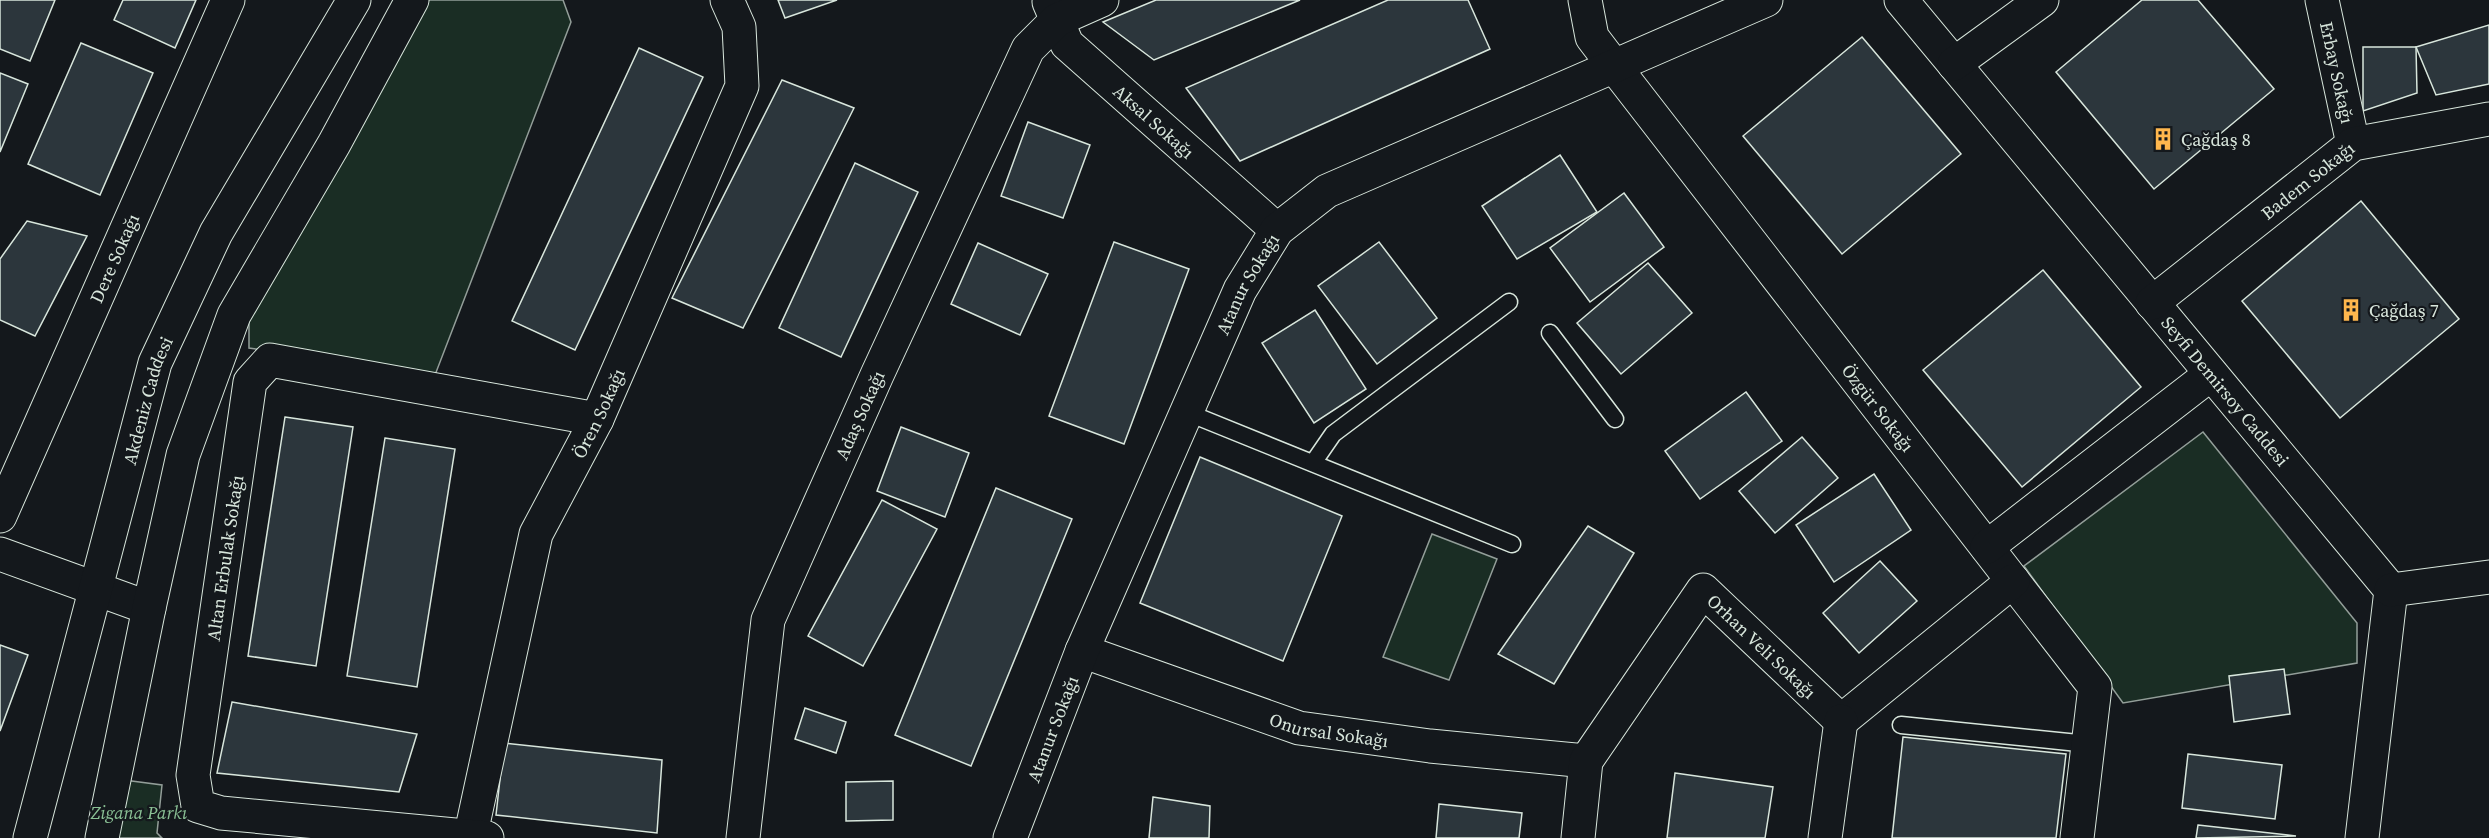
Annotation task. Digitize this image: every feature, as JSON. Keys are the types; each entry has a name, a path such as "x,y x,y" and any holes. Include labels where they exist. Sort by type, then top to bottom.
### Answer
{"street":[{"name":"Dere Sokağı","path":"0,516 228,0"},
{"name":"Akdeniz Caddesi","path":"30,838 155,363 216,233 354,0"},
{"path":"102,838 183,455 234,315 334,144 412,0"},
{"name":"Ören Sokağı","path":"476,837 536,534 597,419 742,86 739,27 727,0"},
{"path":"1053,10 1102,0"},
{"name":"Özgür Sokağı","path":"1585,0 1592,37 2095,687 2077,838"},
{"name":"Atanur Sokağı","path":"1010,838 1082,651 1186,412 1240,290 1277,230 1327,191 1766,0"},
{"name":"Seyfi Demirsoy Caddesi","path":"1900,0 2391,590"},
{"path":"1954,64 2043,0"},
{"name":"Erbay Sokağı","path":"2322,0 2353,144"},
{"name":"Aksal Sokağı","path":"1053,10 1068,44 1277,230"},
{"name":"Adaş Sokağı","path":"744,838 768,620 877,375 1028,49 1053,10"},
{"name":"Badem Sokağı","path":"2152,303 2353,144 2489,119"},
{"name":"Altan Erbulak Sokağı","path":"476,837 221,813 198,806 193,775 250,382 270,360 597,419"},
{"path":"1987,547 2211,374"},
{"path":"0,554 149,608"},
{"path":"2362,838 2391,590 2489,577"},
{"path":"1825,838 1841,721 2013,581"},
{"name":"Orhan Veli Sokağı","path":"1578,838 1586,761 1703,590 1841,721"},
{"name":"Onursal Sokağı","path":"1082,651 1299,728 1430,746 1586,761"}],"lane":[{"path":"1313,463 1333,434 1509,302"},
{"path":"1550,333 1615,418"},
{"path":"1186,412 1512,544"},
{"path":"1901,725 2088,744"}],"green space":[{"path":"419,0 563,0 571,22 435,375 249,348 249,305"},
{"path":"2203,432 2357,623 2357,663 2123,703 2024,566"},
{"path":"1432,534 1497,559 1449,680 1383,657"},
{"name":"Zigana Parkı","path":"124,780 162,785 157,833 162,838 113,838"}],"building":[{"path":"0,0 55,0 30,61 0,49"},
{"path":"123,0 196,0 175,48 114,20"},
{"path":"778,0 837,0 785,18"},
{"path":"1156,0 1300,0 1154,60 1103,22"},
{"path":"1388,0 1468,0 1490,49 1240,161 1186,88"},
{"name":"Çağdaş 8","path":"2142,0 2198,0 2274,89 2154,189 2056,72"},
{"path":"2489,25 2489,84 2436,95 2416,47"},
{"path":"1862,37 1961,154 1842,254 1743,136"},
{"path":"81,43 153,73 100,195 28,164"},
{"path":"2363,47 2416,47 2417,93 2363,111"},
{"path":"639,48 703,77 575,350 512,321"},
{"path":"0,73 28,84 0,152"},
{"path":"782,80 854,108 743,328 672,298"},
{"path":"1028,122 1090,145 1063,218 1001,196"},
{"path":"1560,155 1597,212 1517,259 1482,206"},
{"path":"855,163 918,192 841,357 779,328"},
{"path":"1624,193 1664,247 1590,302 1550,248"},
{"name":"Çağdaş 7","path":"2361,201 2459,319 2340,418 2242,301"},
{"path":"27,221 87,236 35,336 0,320 0,259"},
{"path":"1114,242 1189,269 1124,444 1049,416"},
{"path":"1379,242 1437,318 1377,364 1318,286"},
{"path":"978,243 1048,274 1020,335 951,304"},
{"path":"1648,263 1692,313 1621,374 1577,323"},
{"path":"2043,270 2141,387 2022,487 1923,370"},
{"path":"1315,310 1366,389 1314,423 1262,343"},
{"path":"1746,392 1782,441 1700,499 1665,451"},
{"path":"285,417 353,427 316,666 248,656"},
{"path":"901,427 969,453 945,517 877,491"},
{"path":"1802,437 1838,478 1775,533 1739,491"},
{"path":"385,438 455,449 417,687 347,676"},
{"path":"1200,457 1342,516 1283,661 1140,603"},
{"path":"1874,474 1911,530 1834,582 1796,525"},
{"path":"996,488 1072,519 971,766 895,735"},
{"path":"882,500 937,529 863,666 808,636"},
{"path":"1588,526 1634,553 1554,684 1498,654"},
{"path":"1880,561 1917,601 1859,653 1823,613"},
{"path":"0,645 28,655 0,731"},
{"path":"2284,669 2290,714 2234,722 2229,676"},
{"path":"232,702 417,734 399,792 217,773"},
{"path":"805,708 846,722 836,753 795,739"},
{"path":"1903,737 2066,754 2056,838 1892,838"},
{"path":"504,743 662,760 657,833 496,815"},
{"path":"2188,754 2282,765 2275,819 2182,808"},
{"path":"1675,773 1773,787 1765,838 1667,838"},
{"path":"893,781 893,820 846,821 846,782"},
{"path":"1153,797 1210,806 1209,838 1149,838"},
{"path":"1439,804 1522,813 1519,838 1436,838"},
{"path":"2198,825 2296,836 2196,838"}],"place":[{"name":"Çağdaş 8","path":"2163,139"},
{"name":"Çağdaş 7","path":"2351,310"}]}
